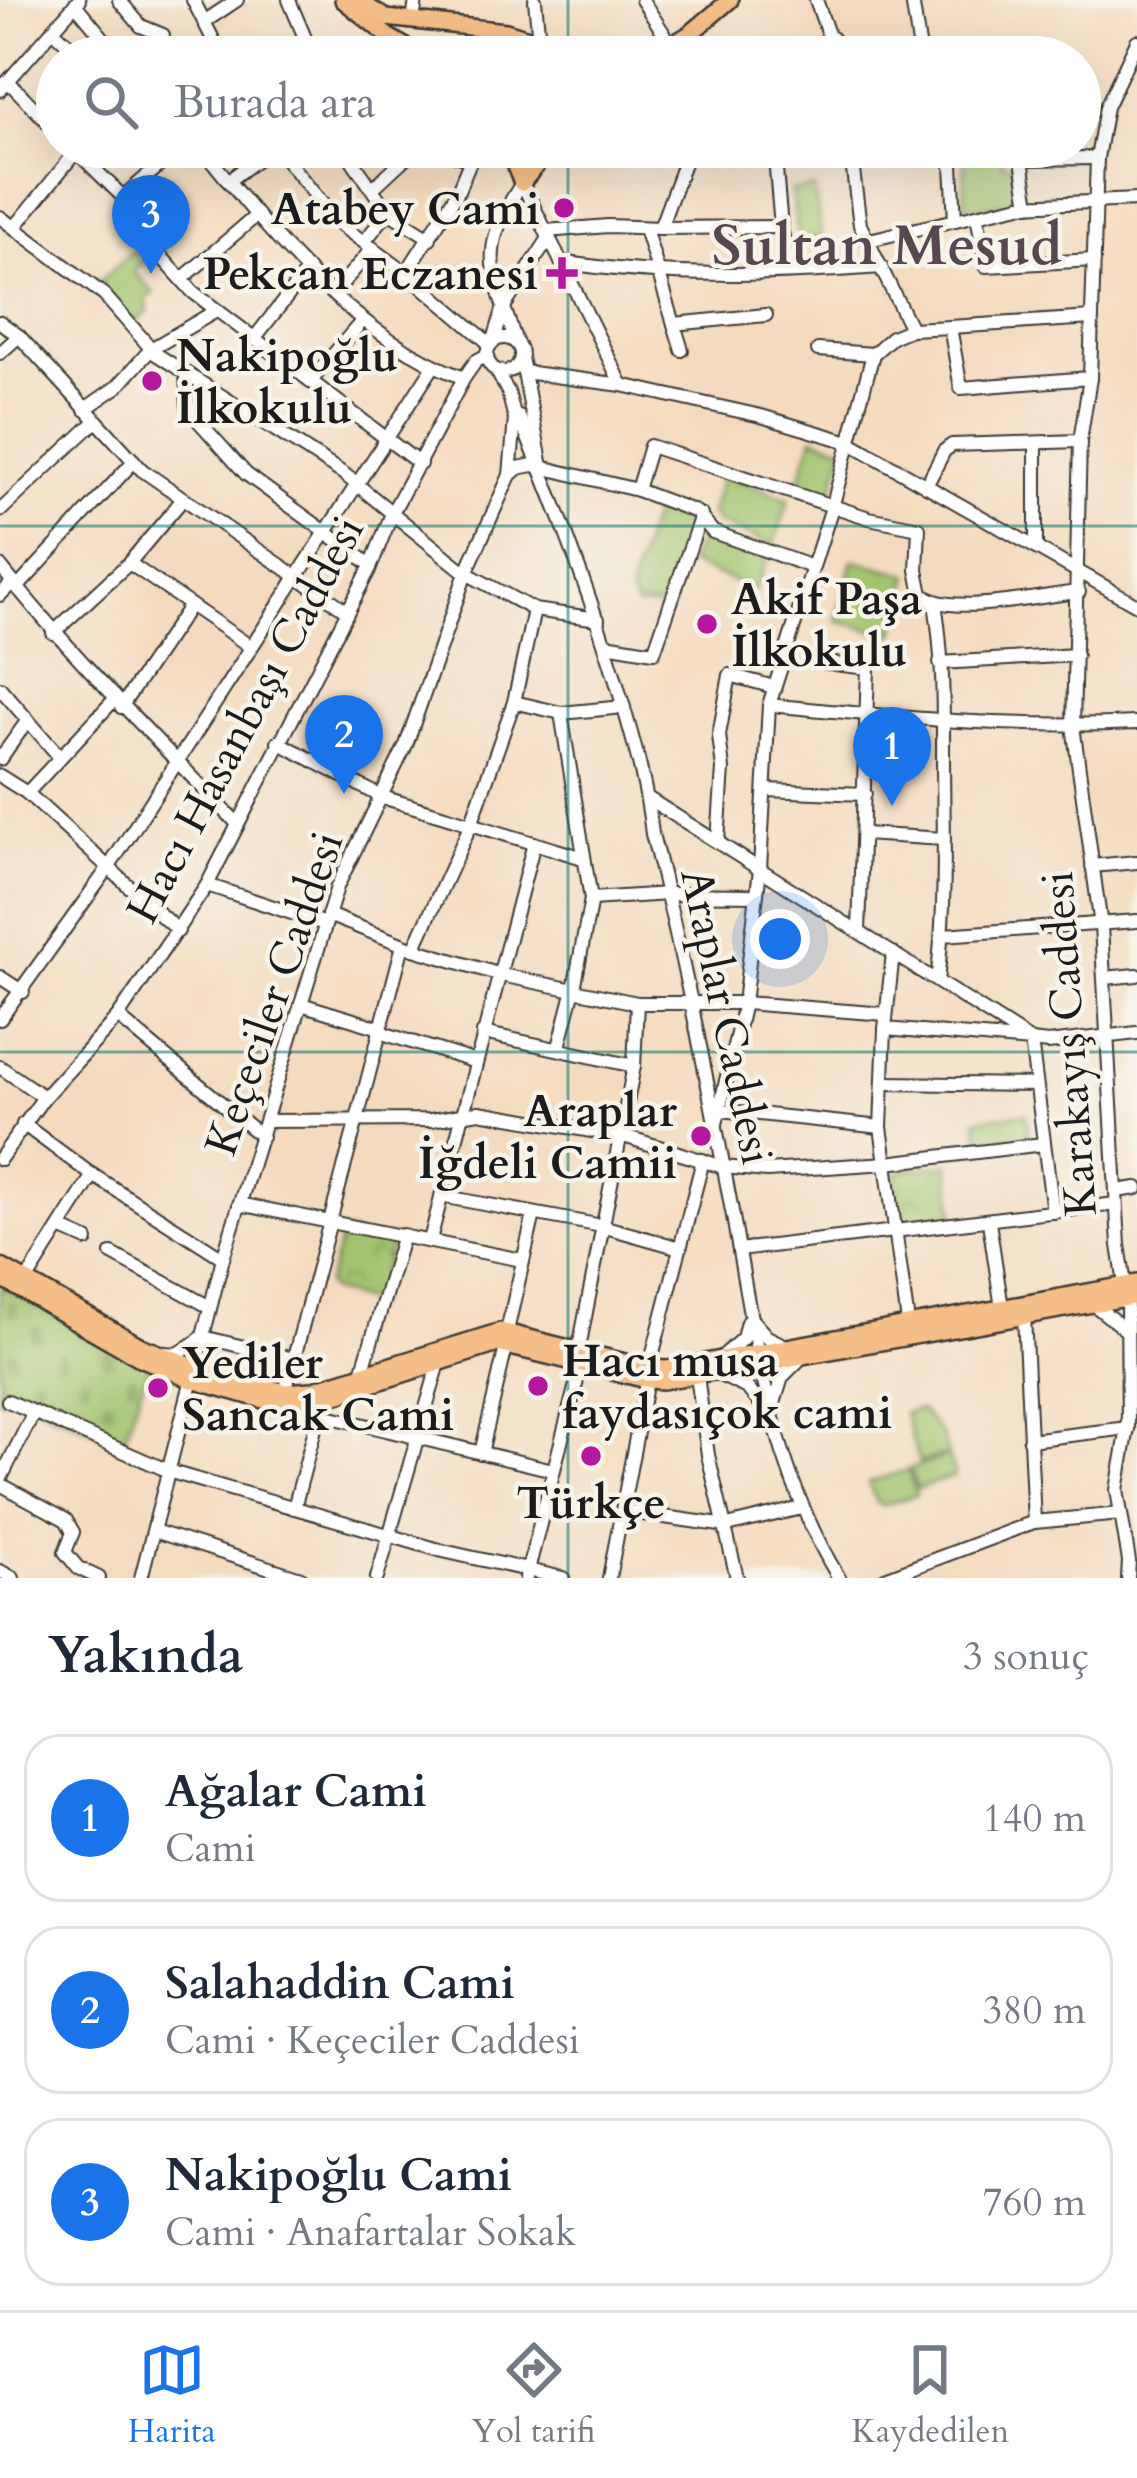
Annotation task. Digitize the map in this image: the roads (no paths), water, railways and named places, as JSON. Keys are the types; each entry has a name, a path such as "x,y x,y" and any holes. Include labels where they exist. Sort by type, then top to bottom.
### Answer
{"main road":[{"path":"344,0 388,36"},
{"path":"690,36 730,0"},
{"path":"694,36 744,0"},
{"path":"362,5 386,19 486,28 519,36"},
{"path":"417,36 435,24"},
{"path":"516,168 523,183"},
{"path":"523,183 533,168"},
{"path":"0,1266 194,1373"},
{"path":"0,1278 138,1357 321,1407 507,1337"},
{"path":"796,1352 908,1323 1132,1291"},
{"path":"283,1398 507,1337 648,1374 709,1369 1024,1316 1132,1291"},
{"path":"648,1374 709,1369"}],"street":[{"path":"56,0 74,6 100,36"},
{"path":"119,0 141,26 163,35"},
{"path":"193,0 211,36"},
{"path":"204,22 238,0"},
{"path":"289,0 304,36"},
{"path":"413,22 416,0"},
{"path":"536,0 539,36"},
{"path":"642,0 663,36"},
{"path":"816,0 831,36"},
{"path":"912,0 918,36"},
{"path":"48,36 74,6"},
{"path":"485,36 486,28"},
{"path":"53,30 59,36"},
{"name":"Karakayış Caddesi","path":"1101,132 1106,107 1137,41"},
{"path":"36,49 4,86 36,114"},
{"path":"15,227 61,168"},
{"path":"95,168 123,197 159,254 216,311 420,464"},
{"path":"123,197 156,168"},
{"path":"217,168 308,270 364,320 433,367 464,378"},
{"path":"228,182 246,168"},
{"path":"292,168 339,224 406,273 490,347"},
{"path":"359,168 388,212 430,238"},
{"path":"374,187 395,168"},
{"path":"406,273 466,168"},
{"path":"680,168 652,228 657,273 682,350"},
{"path":"776,168 790,272"},
{"path":"853,168 860,225 911,329"},
{"path":"952,168 955,220"},
{"path":"1023,168 1029,205"},
{"name":"Karakayış Caddesi","path":"1096,168 1090,378 1080,441 1072,726 1101,926 1119,1245 1132,1291 1127,1330 1132,1367 1131,1461 1117,1483 1133,1561 1128,1578"},
{"path":"523,183 622,385"},
{"path":"523,183 493,238 490,260 523,364"},
{"path":"869,240 1029,205 1137,200"},
{"path":"334,293 388,212"},
{"path":"182,279 256,215"},
{"path":"977,215 986,266 1094,260"},
{"path":"0,217 104,296 148,345 186,375 359,485 466,573 534,610 598,619"},
{"path":"548,234 781,227"},
{"path":"548,234 504,307 490,347 496,370 523,364 761,416 849,442 1079,574 1135,601"},
{"path":"561,262 657,273 882,267"},
{"path":"253,340 308,270"},
{"path":"85,409 118,386 148,345 216,311"},
{"path":"674,324 766,315"},
{"path":"715,1127 744,1003 760,868 769,706 833,504 873,354 911,329 1092,318"},
{"path":"310,382 364,320"},
{"path":"0,322 19,336 134,461 346,611"},
{"path":"950,327 961,388 1090,378"},
{"path":"0,353 19,336"},
{"path":"490,347 506,338 516,342"},
{"name":"Hacı Hasanbaşı Caddesi","path":"0,1159 44,1097 118,1017 207,885 371,565 393,511 464,378 490,347"},
{"path":"818,350 873,354"},
{"name":"Araplar Caddesi","path":"523,364 542,468"},
{"path":"0,1019 107,870 433,367"},
{"name":"Keçeciler Caddesi","path":"141,1578 223,1258 337,887 406,745 466,573 510,475 515,419 496,370"},
{"path":"186,375 188,406 246,474 371,565"},
{"name":"Araplar Caddesi","path":"508,392 598,619 624,707 649,799 652,834 723,1166 756,1359 801,1508 839,1578"},
{"path":"510,475 527,436 530,400"},
{"path":"0,511 96,421"},
{"path":"926,486 952,445 1080,441"},
{"path":"1036,443 1036,548"},
{"path":"637,490 650,446 869,518 919,528 922,594 935,603 966,607 1078,592"},
{"path":"0,596 134,461"},
{"path":"510,475 526,464 637,490 700,515 713,532 812,567"},
{"path":"53,633 129,563 183,499"},
{"path":"606,644 653,652 700,515"},
{"path":"129,563 251,647"},
{"path":"0,566 53,633 237,823"},
{"path":"935,603 944,839 938,981"},
{"path":"27,793 59,756 118,703 190,605"},
{"path":"283,1398 379,1030 409,947 471,824 514,702 534,610"},
{"path":"940,663 1076,655"},
{"path":"826,663 868,668 859,931"},
{"path":"718,841 723,769 719,735 730,675 774,687"},
{"path":"0,688 59,756"},
{"path":"514,702 561,713 624,707"},
{"path":"769,706 943,722 1137,723"},
{"path":"559,1046 591,898 561,713"},
{"path":"0,759 28,720"},
{"path":"278,742 382,797 583,858"},
{"path":"0,776 27,793 178,931"},
{"path":"766,790 865,794"},
{"path":"649,799 1031,1041"},
{"path":"652,834 661,820 679,814"},
{"path":"863,834 944,839"},
{"path":"430,1240 534,843"},
{"path":"1092,866 1137,862"},
{"path":"207,885 501,975 637,1003 744,1003 1031,1041 1137,1034"},
{"path":"591,898 755,895"},
{"path":"943,935 1137,921"},
{"path":"893,953 881,1127 908,1323"},
{"path":"1104,978 1137,975"},
{"path":"0,977 23,992"},
{"path":"528,1574 580,1357 634,1066 637,1003"},
{"path":"301,1004 476,1062"},
{"path":"118,1017 262,1137"},
{"path":"483,1033 634,1066"},
{"path":"1031,1041 1054,1212"},
{"path":"0,1067 44,1097"},
{"path":"883,1083 1035,1085"},
{"path":"720,1110 881,1127"},
{"path":"267,1121 354,1122 479,1112 618,1136 723,1166 767,1171 887,1163 1042,1144"},
{"path":"23,1124 223,1258"},
{"path":"609,1578 648,1374 703,1160"},
{"path":"26,1281 93,1175"},
{"path":"739,1250 1054,1212 1137,1188"},
{"path":"441,1196 602,1226 680,1248"},
{"path":"239,1204 522,1261"},
{"path":"481,1453 534,1214"},
{"path":"989,1222 1003,1308"},
{"path":"60,1228 87,1240"},
{"path":"361,1376 404,1235"},
{"path":"1119,1245 1137,1269"},
{"path":"112,1254 210,1307"},
{"path":"1091,1303 1127,1330"},
{"path":"748,1315 767,1337 796,1352 782,1377 771,1417"},
{"path":"737,1578 708,1455 709,1369 743,1338 748,1315"},
{"path":"1024,1316 1034,1522"},
{"path":"157,1352 178,1354 202,1337 293,1359"},
{"path":"377,1578 439,1363"},
{"path":"709,1369 747,1388 771,1417"},
{"path":"8,1400 170,1472 528,1574 563,1578"},
{"path":"294,1508 321,1407 418,1438 553,1470"},
{"path":"34,1412 0,1482 66,1520 73,1532 64,1552 67,1558 99,1578"},
{"path":"1029,1440 1128,1428"},
{"path":"622,1511 727,1526 801,1508"},
{"path":"885,1578 1034,1522 1121,1514"},
{"path":"154,1531 301,1578"},
{"path":"244,1578 250,1562"},
{"path":"0,1571 13,1578"}],"place":[{"name":"Atabey Cami","path":"564,208"},
{"name":"Pekcan Eczanesi","path":"562,273"},
{"name":"Nakipoğlu Cami","path":"151,274"},
{"name":"Nakipoğlu İlkokulu","path":"152,381"},
{"name":"Akif Paşa İlkokulu","path":"707,624"},
{"name":"Salahaddin Cami","path":"344,794"},
{"name":"Ağalar Cami","path":"892,806"},
{"name":"Araplar İğdeli Camii","path":"701,1136"},
{"name":"Hacı musa faydasıçok cami","path":"538,1386"},
{"name":"Yediler Sancak Cami","path":"158,1388"},
{"name":"Türkçe","path":"591,1456"}],"district":[{"name":"Sultan Mesud","path":"887,244"}]}
